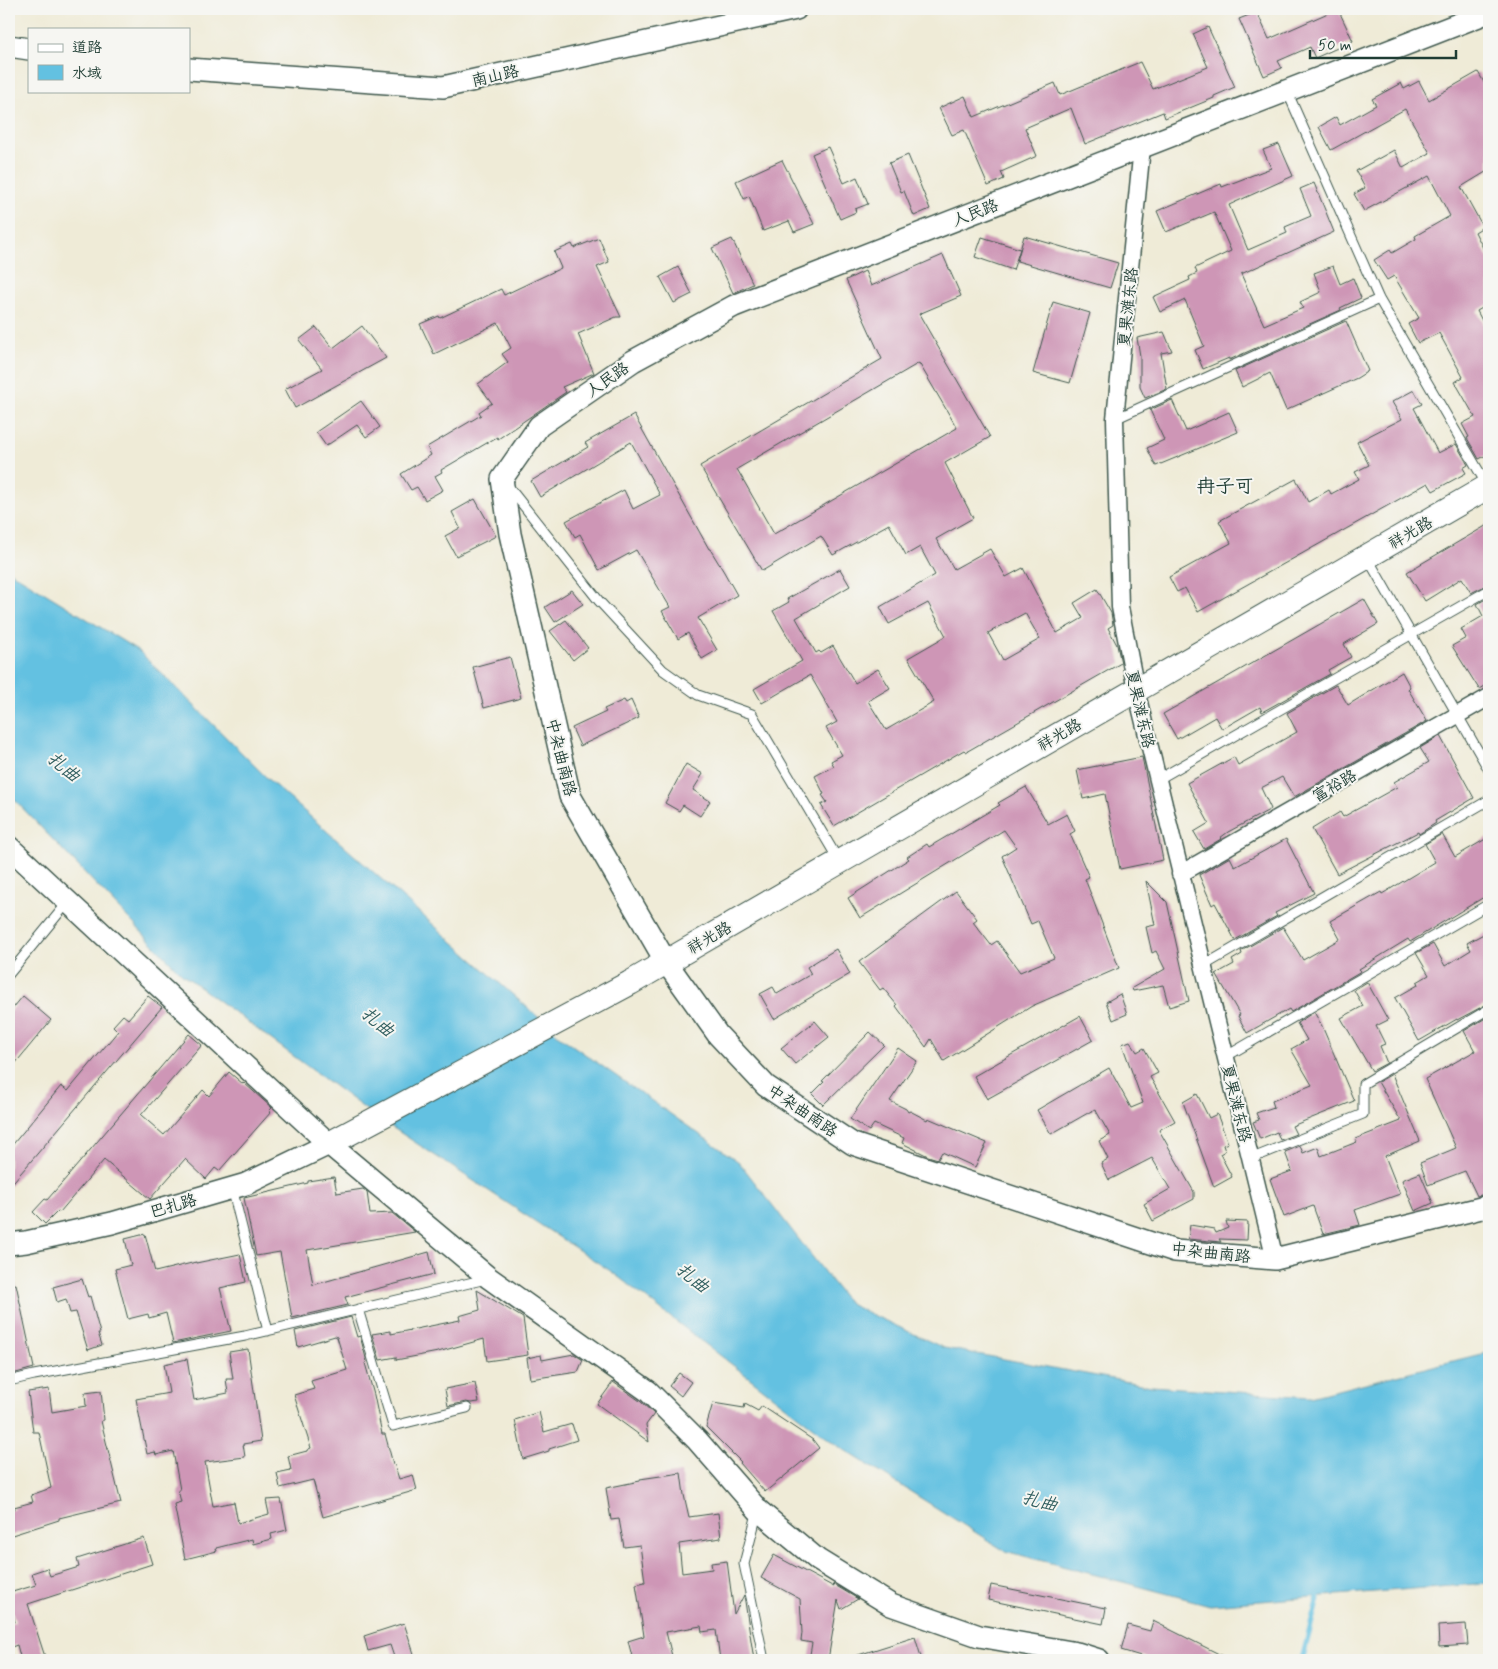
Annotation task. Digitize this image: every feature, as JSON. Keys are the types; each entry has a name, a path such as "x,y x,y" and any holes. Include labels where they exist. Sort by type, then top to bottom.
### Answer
{"main road":[{"name":"祥光路","path":"329,1144 630,983 1489,487"}],"street":[{"name":"南山路","path":"190,69 443,87 796,9"},
{"name":"人民路","path":"502,478 539,426 633,361 734,306 1489,12"},
{"path":"9,46 28,49"},
{"name":"夏果滩东路","path":"1142,147 1116,419 1120,607 1136,690 1275,1259"},
{"name":"中杂曲南路","path":"502,478 510,534 570,796 666,962 718,1035 766,1086 853,1144 1175,1251 1275,1259 1489,1206"},
{"name":"富裕路","path":"1180,874 1489,697"},
{"path":"9,847 329,1144 489,1278 648,1391 697,1440 758,1510 818,1560 891,1605 980,1636 1077,1653 1099,1660"},
{"name":"巴扎路","path":"9,1244 112,1223 246,1184 329,1144"}],"lane":[{"path":"1288,91 1379,299 1489,487"},
{"path":"1116,419 1379,299"},
{"path":"502,478 598,601 663,670 698,695 752,714 839,862"},
{"path":"1367,557 1489,770"},
{"path":"1158,780 1489,590"},
{"path":"1203,966 1489,800"},
{"path":"9,974 68,902"},
{"path":"1225,1057 1489,904"},
{"path":"1250,1159 1363,1114 1363,1084 1489,1009"},
{"path":"232,1188 268,1331"},
{"path":"9,1381 34,1374 268,1331 489,1278"},
{"path":"358,1310 393,1426 468,1408"},
{"path":"758,1510 744,1564 764,1660"}],"water":[{"name":"扎曲","path":"9,571 139,651 271,782 562,1038 739,1162 849,1304 944,1348 1151,1386 1310,1397 1489,1352 1489,1583 1210,1605 1005,1551 835,1444 612,1272 372,1114 181,973 9,794"}],"building":[{"path":"1337,9 1353,41 1315,58 1310,47 1278,61 1282,68 1264,76 1239,19 1257,12 1269,39"},
{"path":"1208,27 1235,87 1214,96 1214,98 1165,118 1163,112 1085,144 1071,108 1025,128 1037,156 1001,172 1004,179 988,186 964,130 952,135 939,108 965,96 974,117 1055,83 1060,95 1140,62 1153,89 1208,67 1193,34"},
{"path":"1478,72 1489,91 1489,170 1461,187 1483,227 1475,232 1489,260 1489,304 1477,311 1489,334 1489,454 1479,459 1467,438 1469,437 1462,424 1475,417 1455,382 1463,377 1439,333 1418,343 1408,324 1419,318 1394,276 1387,280 1374,260 1390,250 1392,253 1416,239 1415,236 1450,216 1429,176 1364,211 1354,194 1365,188 1356,171 1394,150 1403,168 1430,153 1405,109 1331,150 1319,127 1336,117 1340,125 1376,105 1372,99 1401,83 1404,89 1419,81 1429,100"},
{"path":"1279,144 1293,176 1229,205 1248,250 1287,233 1285,227 1311,216 1300,189 1314,183 1334,232 1241,274 1264,325 1303,308 1300,302 1321,292 1314,273 1333,266 1340,284 1353,278 1361,298 1340,308 1341,310 1229,360 1229,358 1203,369 1195,350 1204,346 1185,300 1160,312 1153,297 1190,280 1189,277 1197,273 1195,268 1231,251 1214,212 1166,232 1157,211 1221,184 1222,187 1271,168 1263,150"},
{"path":"828,147 844,183 857,177 868,204 855,209 856,212 840,219 812,154"},
{"path":"908,155 930,209 914,216 904,191 901,192 889,163"},
{"path":"782,160 814,224 794,232 789,221 763,231 749,196 744,199 736,181"},
{"path":"1024,236 1118,263 1110,288 1017,261"},
{"path":"982,237 1020,249 1013,270 975,257"},
{"path":"599,238 609,262 597,267 621,317 616,317 578,334 594,373 562,387 566,392 498,439 497,437 441,470 442,472 435,476 443,490 425,500 417,487 411,490 401,474 431,455 427,447 481,415 479,412 492,403 478,384 508,362 502,354 511,348 498,323 434,354 420,324 439,316 440,318 501,289 504,295 561,268 554,252 572,244 574,248"},
{"path":"732,239 753,284 733,293 712,248"},
{"path":"943,255 961,296 919,314 990,437 945,463 973,518 936,539 954,569 990,549 1006,577 1023,568 1057,633 1083,618 1074,603 1097,589 1111,613 1113,625 1108,628 1117,645 1121,663 966,752 964,750 834,826 821,805 827,802 822,795 824,794 815,776 834,766 831,761 842,755 826,728 837,722 810,675 762,703 754,689 802,661 773,611 789,602 787,599 840,569 850,586 796,618 816,653 819,651 821,653 833,646 855,683 878,669 890,688 868,701 886,730 934,702 908,658 946,636 928,603 889,624 880,607 935,575 920,547 906,555 889,524 833,555 821,536 762,571 700,466 882,359 846,280 865,271 871,286","holes":["919,363 957,428 774,534 737,469","1025,613 1040,639 1003,660 988,633"]},
{"path":"678,267 692,294 674,303 660,277"},
{"path":"1053,302 1090,313 1070,383 1033,373"},
{"path":"1346,321 1368,371 1357,378 1286,410 1270,373 1242,387 1235,371"},
{"path":"362,326 386,358 295,408 285,389 322,369 299,340 316,327 333,348"},
{"path":"1164,332 1172,351 1161,353 1167,389 1145,398 1140,387 1140,356 1137,338"},
{"path":"1414,390 1422,404 1414,408 1438,453 1456,444 1468,465 1463,468 1466,473 1433,491 1428,483 1198,612 1185,588 1177,592 1169,577 1231,543 1219,521 1296,479 1308,502 1329,490 1331,494 1359,479 1355,472 1369,465 1357,442 1402,419 1392,402"},
{"path":"1172,400 1186,431 1229,412 1238,432 1156,466 1147,448 1164,440 1150,410"},
{"path":"361,401 380,427 366,437 357,425 326,446 316,432"},
{"path":"634,415 737,595 698,618 717,650 702,659 688,633 678,639 662,611 670,607 636,550 599,570 580,534 575,537 566,521 624,490 633,509 660,495 631,442 540,497 531,481 588,447 585,443"},
{"path":"475,499 496,536 456,556 445,536 460,528 452,512"},
{"path":"1489,524 1489,584 1471,593 1462,578 1425,601 1407,572"},
{"path":"572,590 583,604 555,622 545,607"},
{"path":"1489,597 1489,683 1479,689 1452,646 1466,638 1461,629 1483,616 1477,604"},
{"path":"1364,599 1378,624 1344,644 1351,657 1328,670 1330,674 1262,712 1260,707 1222,729 1215,717 1177,739 1163,714"},
{"path":"566,620 588,648 573,660 550,631"},
{"path":"510,657 521,698 484,708 473,667"},
{"path":"1402,672 1410,687 1408,689 1427,721 1294,797 1282,777 1261,788 1271,809 1228,832 1221,839 1204,849 1194,832 1209,823 1187,783 1234,757 1238,765 1297,732 1287,713 1336,685 1348,705"},
{"path":"624,700 626,703 631,700 639,718 580,746 572,728 606,712 604,709"},
{"path":"1440,736 1474,798 1435,821 1436,823 1419,834 1418,832 1337,874 1312,829 1340,812 1343,817 1397,787 1394,782 1429,762 1420,748"},
{"path":"1142,757 1163,860 1120,869 1105,794 1083,799 1077,770"},
{"path":"686,764 703,774 693,790 710,801 700,816 683,805 679,811 665,803"},
{"path":"1026,787 1048,824 1067,814 1075,831 1070,834 1089,877 1085,879 1119,968 1032,1006 944,1061 931,1039 926,1047 897,1005 883,988 880,990 859,962 956,891 977,919 973,922 991,945 997,941 1020,972 1054,958 1038,921 1031,924 1002,856 1016,847 1004,830 860,918 848,898 909,859 907,857 927,844 929,847 1000,805 998,803"},
{"path":"1442,834 1455,857 1489,837 1489,894 1410,942 1408,939 1359,969 1361,971 1291,1012 1289,1009 1247,1033 1238,1016 1240,1015 1216,974 1234,964 1232,960 1242,954 1241,951 1283,927 1303,960 1340,939 1330,921 1381,892 1382,894 1435,862 1425,844"},
{"path":"1286,839 1314,893 1275,913 1277,916 1235,940 1215,903 1212,905 1199,875 1230,857 1235,867"},
{"path":"1146,881 1167,902 1189,1001 1169,1007 1163,985 1133,991 1132,988 1165,969 1156,951 1152,953 1146,927 1155,925"},
{"path":"1489,931 1489,1003 1419,1041 1395,998 1418,985 1417,982 1429,975 1416,953 1433,944 1445,966 1471,950 1467,943"},
{"path":"836,949 850,974 774,1019 760,994 773,987 777,994 811,974 807,967"},
{"path":"1367,982 1388,1020 1376,1026 1385,1044 1380,1046 1387,1063 1372,1071 1341,1018 1363,1006 1354,990"},
{"path":"1120,994 1127,1014 1113,1020 1106,1002"},
{"path":"23,996 51,1020 9,1071 9,1013"},
{"path":"148,996 162,1007 9,1187 9,1149 61,1086 68,1091 118,1031 113,1026 123,1015 128,1019"},
{"path":"1314,1012 1322,1026 1354,1101 1292,1126 1296,1134 1280,1140 1277,1132 1260,1139 1253,1122 1259,1120 1256,1113 1274,1107 1272,1101 1312,1085 1291,1049 1307,1040 1297,1023"},
{"path":"1080,1016 1093,1040 987,1099 974,1076"},
{"path":"1489,1016 1489,1193 1477,1196 1465,1171 1428,1185 1420,1163 1456,1148 1425,1079 1475,1051 1464,1031"},
{"path":"815,1021 829,1037 795,1064 781,1048"},
{"path":"870,1032 884,1045 823,1105 812,1094 824,1082 822,1081"},
{"path":"189,1034 202,1045 141,1115 164,1135 203,1090 209,1096 229,1072 272,1108 269,1111 271,1112 219,1171 215,1168 206,1179 185,1159 150,1199 104,1160 60,1212 58,1211 45,1224 33,1212 45,1199 47,1200"},
{"path":"1130,1041 1137,1052 1144,1048 1158,1073 1150,1077 1175,1121 1159,1130 1194,1192 1194,1199 1153,1221 1144,1204 1170,1189 1152,1158 1109,1180 1101,1163 1108,1159 1099,1141 1110,1135 1095,1109 1051,1134 1037,1110 1109,1068 1131,1108 1143,1103 1122,1044"},
{"path":"898,1048 917,1061 890,1101 906,1109 908,1112 910,1111 927,1120 928,1118 987,1143 975,1167 942,1152 938,1159 928,1156 902,1143 904,1138 874,1124 869,1131 850,1119"},
{"path":"1392,1074 1420,1141 1385,1156 1400,1194 1355,1210 1360,1225 1323,1234 1313,1206 1284,1217 1270,1179 1292,1171 1285,1152 1300,1146 1303,1153 1318,1147 1321,1156 1357,1142 1355,1139 1401,1121 1378,1082"},
{"path":"1197,1094 1209,1118 1217,1114 1228,1143 1223,1145 1225,1151 1220,1154 1232,1177 1214,1187 1183,1102"},
{"path":"1420,1173 1433,1203 1415,1211 1402,1180"},
{"path":"334,1177 337,1193 363,1189 367,1192 370,1214 392,1213 415,1232 307,1250 313,1285 429,1252 434,1274 345,1297 348,1305 292,1318 280,1252 256,1256 244,1198 308,1183 308,1181"},
{"path":"1226,1221 1248,1222 1247,1240 1219,1239 1221,1242 1188,1239 1190,1225 1214,1229 1216,1233 1228,1228"},
{"path":"145,1234 155,1272 240,1254 246,1282 220,1288 231,1331 173,1343 166,1313 149,1318 148,1314 128,1319 115,1269 131,1265 125,1239"},
{"path":"82,1279 88,1297 90,1296 102,1345 88,1350 76,1312 70,1313 66,1299 57,1302 53,1287"},
{"path":"16,1284 34,1368 9,1375 9,1285"},
{"path":"477,1290 523,1318 528,1355 487,1361 484,1339 438,1352 396,1360 396,1357 380,1360 372,1334 391,1331 391,1334 460,1320 459,1316 480,1310"},
{"path":"351,1317 357,1337 360,1336 382,1434 385,1434 393,1464 399,1479 413,1475 417,1490 323,1517 313,1480 280,1488 277,1473 291,1470 288,1456 307,1451 311,1448 294,1395 314,1389 311,1381 347,1370 337,1337 298,1347 295,1331"},
{"path":"248,1349 261,1441 243,1444 245,1457 205,1462 213,1506 234,1502 238,1523 269,1514 266,1500 281,1499 287,1530 271,1534 272,1539 253,1544 252,1539 216,1548 217,1551 185,1559 174,1504 181,1502 173,1451 156,1455 155,1452 147,1454 136,1399 169,1393 164,1364 187,1359 194,1400 228,1393 226,1379 233,1379 229,1352"},
{"path":"574,1354 583,1360 578,1372 530,1379 527,1358 541,1355 542,1360"},
{"path":"679,1373 691,1382 681,1396 669,1386"},
{"path":"613,1382 640,1401 654,1414 646,1425 649,1442 597,1404"},
{"path":"475,1383 479,1402 466,1402 448,1406 445,1389"},
{"path":"49,1389 52,1412 86,1406 85,1393 101,1391 104,1420 101,1421 121,1503 59,1518 59,1520 9,1536 9,1511 15,1509 14,1507 33,1502 31,1495 51,1488 39,1432 33,1432 28,1392"},
{"path":"713,1403 744,1408 745,1404 758,1411 762,1406 813,1440 819,1448 765,1492 741,1462 706,1427"},
{"path":"539,1412 544,1432 572,1424 577,1440 523,1459 515,1420"},
{"path":"681,1473 689,1517 718,1513 721,1538 679,1544 682,1573 712,1569 711,1563 727,1561 734,1614 744,1595 754,1660 720,1660 716,1630 702,1632 701,1626 666,1632 673,1660 633,1660 628,1641 644,1636 636,1584 645,1582 640,1545 624,1547 619,1519 611,1520 606,1488 640,1481 640,1479"},
{"path":"144,1538 152,1564 28,1604 46,1660 21,1660 17,1645 9,1648 9,1624 15,1622 9,1601 9,1593 36,1585 32,1573 47,1568 50,1576 79,1567 77,1559"},
{"path":"774,1555 834,1587 833,1584 858,1599 841,1609 838,1600 828,1660 809,1660 812,1643 801,1641 800,1599 761,1578"},
{"path":"991,1585 1106,1608 1103,1624 988,1600"},
{"path":"1153,1621 1231,1660 1149,1660 1121,1650 1128,1625 1150,1631"},
{"path":"404,1623 416,1660 395,1660 390,1645 368,1651 364,1636"},
{"path":"1466,1624 1468,1645 1439,1647 1438,1626"},
{"path":"915,1637 922,1660 853,1660 852,1657"}],"waterway":[{"path":"1302,1660 1320,1590"}],"district":[{"name":"冉子可","path":"1225,485"}]}
